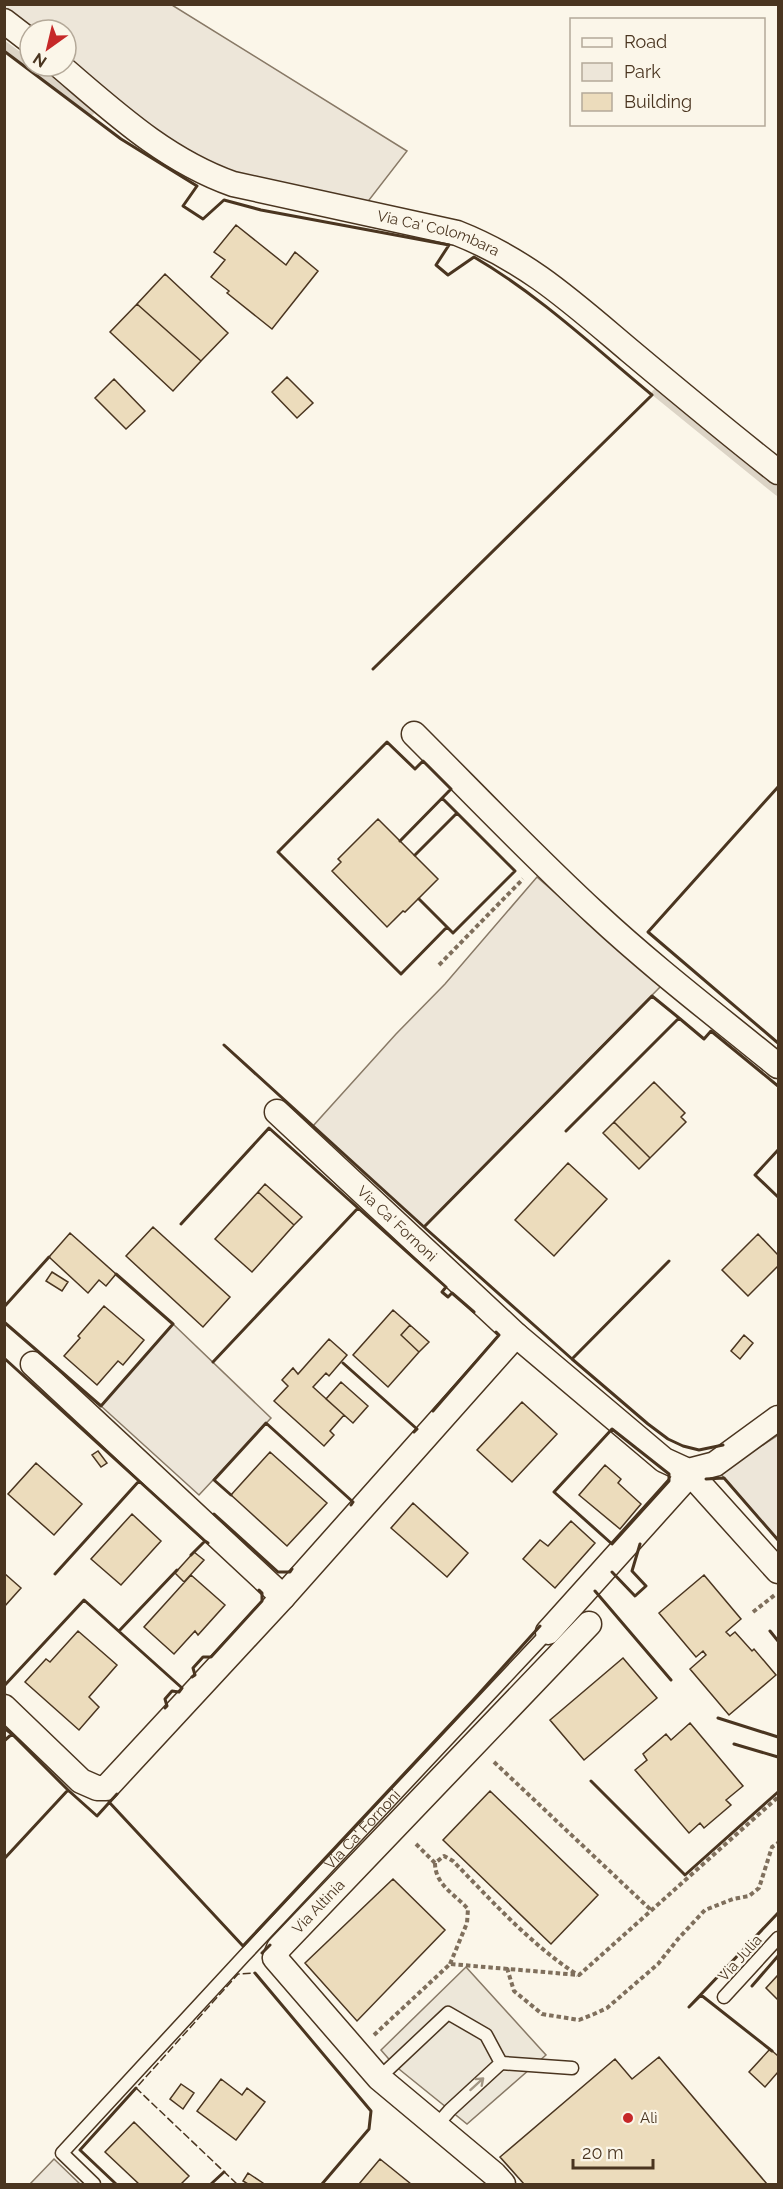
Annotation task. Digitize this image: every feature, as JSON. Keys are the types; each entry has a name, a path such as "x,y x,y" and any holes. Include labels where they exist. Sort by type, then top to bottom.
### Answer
{"street":[{"path":"4,21 18,31"},
{"name":"Via Ca' Colombara","path":"74,78 141,134 183,162 208,175 233,184 457,233 485,244 515,260 561,293 778,472"},
{"path":"414,734 540,861 651,962 778,1066"},
{"name":"Via Ca' Fornoni","path":"277,1112 516,1335 664,1460 688,1471 778,1571"},
{"path":"4,1707 81,1781 97,1788 106,1788 283,1597 516,1335"},
{"path":"33,1364 283,1597"},
{"path":"688,1471 715,1464 778,1418"},
{"name":"Via Ca' Fornoni","path":"548,1632 682,1483 688,1471"},
{"name":"Via Altinia","path":"503,2184 379,2078 275,1958 279,1948 589,1624"}],"lane":[{"name":"Via Ca' Fornoni","path":"94,2184 62,2153 548,1632"},
{"name":"Via Julia","path":"724,1997 778,1938"},
{"path":"379,2078 448,2013 486,2036 501,2063"},
{"path":"436,2126 501,2063 572,2067"}],"path":[{"path":"439,965 540,861"},
{"path":"753,1612 778,1592"},
{"path":"494,1762 652,1911"},
{"path":"450,1964 579,1975 778,1797"},
{"path":"507,1968 514,1991 542,2014 579,2020 594,2014 607,2008 658,1964 705,1910 733,1899 749,1896 759,1888 772,1847 778,1843"},
{"path":"366,2042 450,1964 467,1923 468,1909 439,1880 435,1874 435,1863 416,1844"},
{"path":"435,1863 444,1856 453,1861 528,1934 563,1965 579,1975"}],"green space":[{"path":"5,5 172,5 407,151 366,204 238,174 186,154 78,73 78,18 18,18 18,23 5,15"},
{"path":"537,877 661,986 424,1227 313,1126 396,1034 445,984"},
{"path":"173,1324 271,1418 199,1495 101,1406"},
{"path":"778,1435 778,1540 720,1473"},
{"path":"54,2159 80,2184 30,2184"}],"shaded area":[{"path":"466,1967 546,2055 467,2124 394,2065 381,2050"}],"building":[{"path":"236,225 286,265 295,252 318,271 272,329 211,277 225,260 214,252"},
{"path":"165,274 228,333 201,361 137,304"},
{"path":"137,304 201,361 173,391 110,332"},
{"path":"287,377 313,403 297,418 272,392"},
{"path":"114,379 145,411 126,429 95,398"},
{"path":"378,819 438,879 387,927 332,871 341,862 338,859"},
{"path":"654,1082 685,1113 681,1117 686,1122 650,1158 614,1122"},
{"path":"614,1122 650,1158 639,1169 603,1133"},
{"path":"568,1163 607,1199 554,1256 515,1220"},
{"path":"265,1184 302,1217 294,1225 258,1192"},
{"path":"258,1192 294,1225 252,1272 215,1239"},
{"path":"153,1227 230,1297 203,1327 126,1256"},
{"path":"70,1233 116,1274 106,1286 99,1280 88,1293 49,1257"},
{"path":"758,1234 778,1255 778,1266 748,1296 722,1270"},
{"path":"52,1272 68,1282 62,1291 46,1281"},
{"path":"104,1306 144,1340 123,1365 118,1361 97,1385 64,1356"},
{"path":"393,1310 410,1325 401,1335 419,1352 388,1387 353,1355"},
{"path":"410,1325 429,1342 419,1352 401,1335"},
{"path":"744,1335 753,1343 740,1359 731,1351"},
{"path":"329,1339 347,1355 329,1376 326,1373 313,1387 344,1415 330,1431 334,1435 324,1446 274,1401 288,1386 282,1380 293,1368 298,1374"},
{"path":"341,1382 368,1406 353,1423 326,1399"},
{"path":"522,1402 557,1434 512,1482 477,1450"},
{"path":"98,1451 107,1463 101,1467 92,1455"},
{"path":"270,1452 327,1503 287,1546 231,1495"},
{"path":"36,1463 82,1504 54,1535 8,1494"},
{"path":"605,1465 621,1479 618,1483 641,1504 620,1529 579,1495"},
{"path":"413,1503 468,1553 447,1577 391,1528"},
{"path":"132,1514 161,1541 121,1585 91,1559"},
{"path":"571,1521 595,1543 555,1588 523,1559 540,1540 548,1546"},
{"path":"194,1552 204,1560 184,1582 175,1573"},
{"path":"4,1573 21,1588 4,1607"},
{"path":"191,1575 225,1605 198,1635 195,1631 174,1654 144,1627"},
{"path":"704,1575 741,1619 726,1632 730,1636 735,1632 752,1651 754,1649 776,1675 729,1715 690,1669 706,1655 703,1651 696,1657 659,1613"},
{"path":"78,1631 117,1665 89,1697 99,1707 79,1730 25,1682 46,1659 50,1662"},
{"path":"623,1658 657,1698 584,1760 550,1720"},
{"path":"690,1723 743,1786 726,1800 731,1805 704,1828 700,1823 689,1833 635,1770 647,1760 643,1754 666,1734 671,1740"},
{"path":"490,1791 598,1895 551,1944 443,1840"},
{"path":"393,1879 445,1930 357,2021 305,1963"},
{"path":"778,1975 778,2000 766,1988"},
{"path":"770,2049 778,2056 778,2072 765,2087 749,2072"},
{"name":"Alì","path":"659,2057 767,2184 524,2184 500,2157 615,2059 632,2079"},
{"path":"221,2079 242,2095 247,2088 265,2102 236,2140 197,2111"},
{"path":"181,2084 194,2093 183,2109 170,2099"},
{"path":"134,2122 189,2176 181,2184 139,2184 105,2152"},
{"path":"380,2159 411,2184 359,2184"},
{"path":"248,2173 263,2183 248,2184 243,2181"}],"waterway":[{"path":"4,45 18,55"},
{"path":"48,78 91,111"},
{"path":"656,393 778,492"}],"fence":[{"path":"237,2184 136,2088 238,1974 255,1973"}],"wall":[{"path":"4,51 121,139 197,186 183,206 203,219 224,200 261,210 449,245 436,265 448,275 474,257 544,305 652,395 373,669"},
{"path":"400,841 451,789 423,761 415,769 387,742 278,852 401,974 447,927"},
{"path":"778,787 648,932 778,1043"},
{"path":"419,899 453,933 515,871 442,798"},
{"path":"415,855 457,813"},
{"path":"669,1261 572,1359 424,1227 652,996 679,1018"},
{"path":"566,1131 679,1018 704,1039 711,1031 778,1086"},
{"path":"224,1045 424,1227"},
{"path":"181,1224 269,1128 358,1208"},
{"path":"778,1150 755,1175 778,1197"},
{"path":"213,1362 358,1208 446,1287 442,1292 448,1297 452,1293 474,1312"},
{"path":"4,1307 49,1257"},
{"path":"4,1322 101,1406 173,1324 116,1274"},
{"path":"433,1411 499,1335 496,1332"},
{"path":"4,1358 139,1481"},
{"path":"572,1359 668,1439 699,1450 723,1445"},
{"path":"343,1363 417,1429 414,1432"},
{"path":"231,1495 214,1480 266,1423 353,1502 351,1505"},
{"path":"612,1429 669,1474 669,1481 612,1544 554,1492 612,1429"},
{"path":"706,1479 724,1478 778,1540"},
{"path":"55,1574 139,1481 205,1541"},
{"path":"214,1514 278,1572 290,1572 292,1569"},
{"path":"191,1555 205,1541 208,1543"},
{"path":"612,1572 635,1596 646,1586 632,1571 640,1544"},
{"path":"119,1631 177,1570"},
{"path":"192,1677 195,1675 193,1668 203,1657 211,1657 262,1601 262,1593 259,1590"},
{"path":"595,1591 671,1680"},
{"path":"4,1686 84,1600 182,1688 179,1692 172,1691 165,1699 167,1706 165,1708"},
{"path":"109,1802 243,1946 540,1626"},
{"path":"770,1631 778,1641"},
{"path":"718,1718 778,1737"},
{"path":"4,1728 12,1734"},
{"path":"4,1741 12,1734 68,1790"},
{"path":"734,1744 778,1757"},
{"path":"591,1781 685,1875 778,1792"},
{"path":"4,1859 68,1790 97,1816 117,1794"},
{"path":"772,2051 701,1995 689,2007 778,1913"},
{"path":"262,1953 270,1945"},
{"path":"752,1986 778,1956"},
{"path":"255,1973 371,2111 369,2129 322,2184"},
{"path":"116,2184 80,2150 136,2088"},
{"path":"211,2184 224,2172"}],"place":[{"name":"Alì","path":"628,2118"}]}
